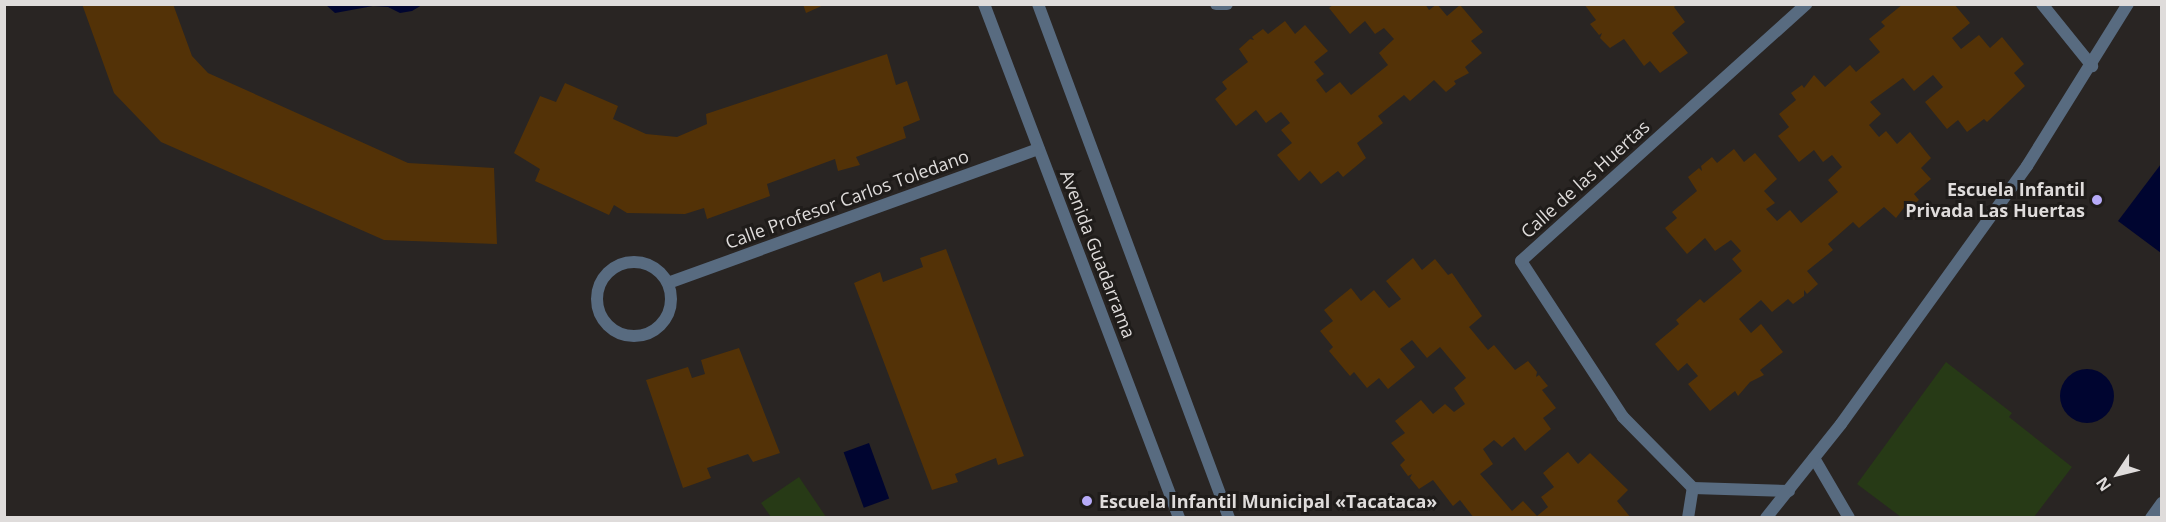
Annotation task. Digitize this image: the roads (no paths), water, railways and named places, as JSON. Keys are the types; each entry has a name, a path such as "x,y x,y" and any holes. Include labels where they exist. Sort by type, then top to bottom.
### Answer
{"street":[{"name":"Avenida Guadarrama","path":"984,4 1179,518"},
{"name":"Avenida Guadarrama","path":"1038,4 1229,518"},
{"path":"1216,4 1227,4"},
{"name":"Calle de las Huertas","path":"1693,488 1623,417 1521,261 1806,4"},
{"path":"2042,4 2092,66"},
{"path":"1766,518 1814,458 2027,166 2092,66 2128,4"},
{"name":"Calle Profesor Carlos Toledano","path":"669,283 1038,149"},
{"path":"621,263 649,264 669,283 671,306 660,327 650,333 637,337 612,330 597,308 601,281 621,263"},
{"path":"1814,458 1849,518"},
{"path":"1688,518 1693,488 1789,491"},
{"path":"2151,518 2162,503"}],"water":[{"path":"326,5 422,5 412,11 400,13 388,7 373,6 335,13"},
{"path":"2161,164 2161,253 2118,221"},
{"path":"2087,369 2097,371 2106,377 2112,386 2114,396 2112,406 2106,415 2097,421 2087,423 2077,421 2068,415 2062,406 2060,396 2062,386 2068,377 2077,371"},
{"path":"869,443 889,498 864,508 844,452"}],"place":[{"name":"Escuela Infantil Privada Las Huertas","path":"2097,200"},
{"name":"Escuela Infantil Municipal «Tacataca»","path":"1087,501"}]}
